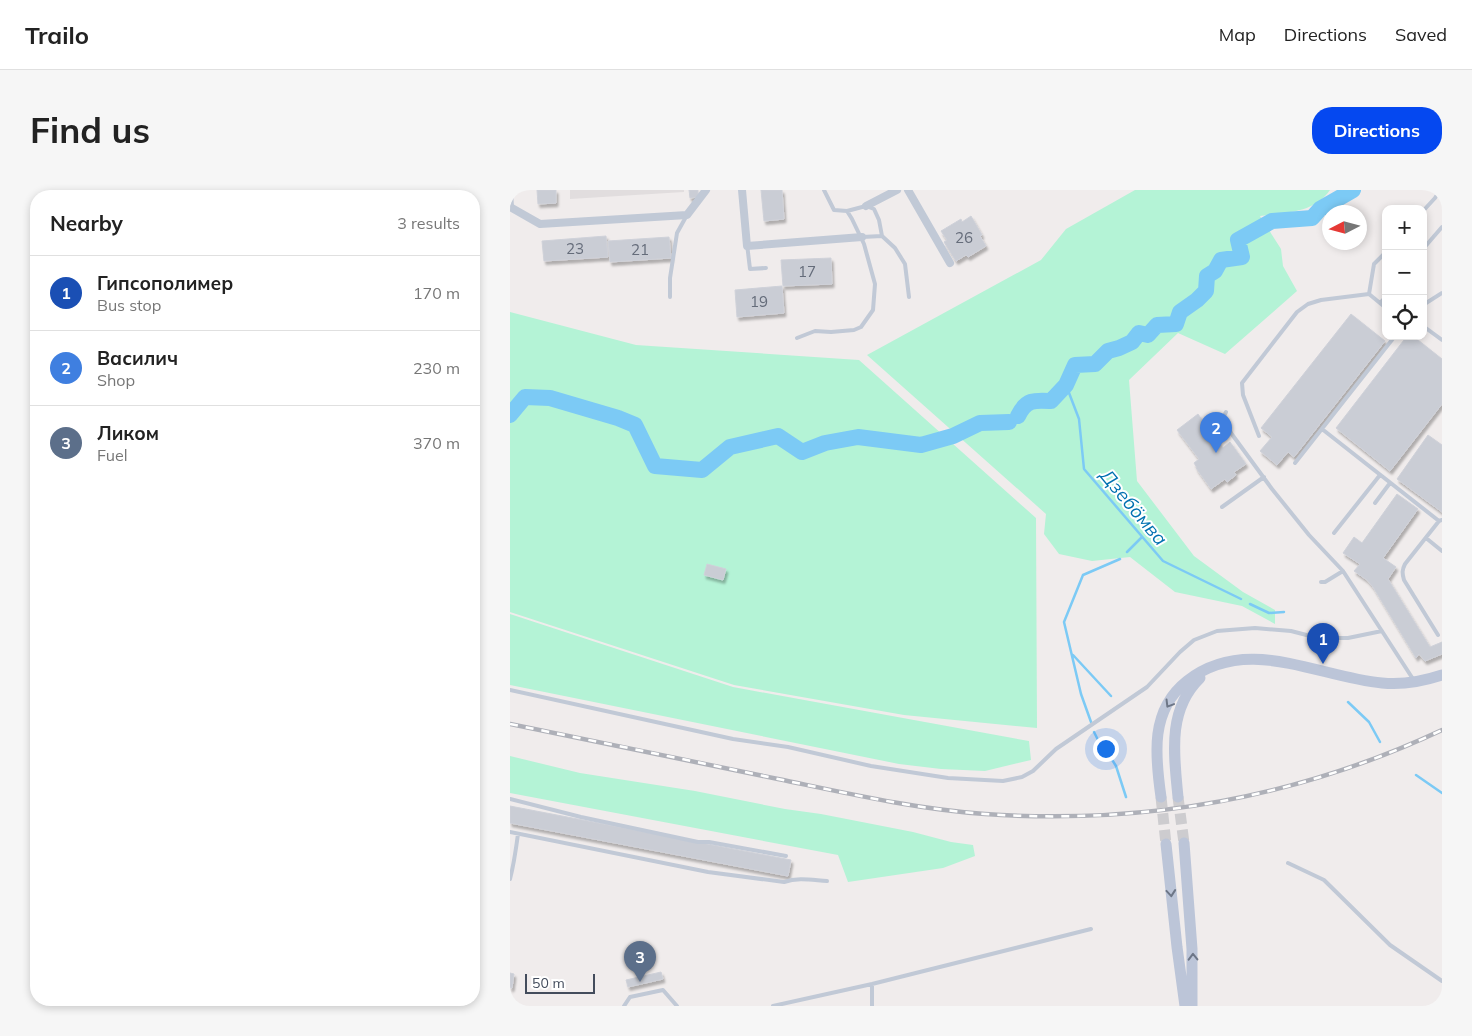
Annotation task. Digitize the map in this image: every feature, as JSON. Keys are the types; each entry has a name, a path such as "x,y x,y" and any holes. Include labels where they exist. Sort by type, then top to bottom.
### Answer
{"main road":[{"path":"1161,797 1156,749 1162,717 1180,687 1197,674 1219,664 1232,660 1254,658 1383,683 1414,681 1442,675"},
{"path":"1178,797 1174,738 1176,719 1192,686 1219,664"},
{"path":"1184,843 1192,949 1192,1006"},
{"path":"1166,844 1185,1006"}],"street":[{"path":"511,207 540,224 687,215 706,190"},
{"path":"742,190 747,246 862,237"},
{"path":"866,206 897,190"},
{"path":"908,190 950,263"}],"lane":[{"path":"511,190 511,207"},
{"path":"824,190 834,210 847,211 866,206 874,209 879,220 882,236 895,248 905,264 909,297"},
{"path":"1427,207 1440,190"},
{"path":"797,338 815,331 854,330 861,327 873,310 874,284 862,237 847,211"},
{"path":"670,297 670,278 677,233 687,215"},
{"path":"1427,244 1442,227"},
{"path":"862,237 882,236"},
{"path":"747,246 750,269 766,268"},
{"path":"1369,294 1374,264 1382,256"},
{"path":"1427,302 1442,293"},
{"path":"1259,436 1243,395 1242,383 1297,312 1308,304 1321,300 1369,294 1380,304 1382,302"},
{"path":"1427,329 1442,340"},
{"path":"1295,463 1392,340"},
{"path":"1226,412 1223,418 1231,433 1309,536 1342,571 1414,681"},
{"path":"1322,429 1440,521 1405,564 1402,574 1438,635"},
{"path":"1334,533 1380,475"},
{"path":"1222,507 1264,476"},
{"path":"1375,503 1390,483"},
{"path":"1426,538 1442,551"},
{"path":"1321,582 1326,582 1342,571"},
{"path":"510,690 733,739 788,747 871,766 948,778 1003,781 1033,771 1056,749 1147,687 1194,640 1217,631 1255,628 1291,631 1318,638 1348,638 1382,631"},
{"path":"510,799 581,817 698,842 709,842 786,856"},
{"path":"510,832 708,872 784,882 792,879 827,881"},
{"path":"510,879 515,861 515,847 518,834"},
{"path":"1288,863 1324,880 1390,945 1442,981"},
{"path":"773,1006 872,984 1091,929"},
{"path":"872,984 872,1006"},
{"path":"624,1006 630,997 663,990 677,1006"}],"shaded area":[{"path":"570,190 684,190 684,192 570,199"}],"green space":[{"path":"1135,190 1330,190 1316,204 1307,208 1260,216 1281,249 1283,266 1297,291 1225,354 1178,333 1129,380 1137,481 1194,556 1243,592 1275,610 1275,624 1242,606 1175,592 1130,557 1092,561 1059,554 1044,534 1046,514 867,355 1041,260 1066,229"},
{"path":"510,312 636,345 859,360 1036,518 1037,728 904,715 734,685 510,612"},
{"path":"510,614 733,687 1029,741 1031,760 985,771 941,769 899,764 510,685"},
{"path":"510,756 580,773 695,791 913,832 951,842 973,845 975,856 943,868 848,882 838,855 510,793"}],"building":[{"path":"537,190 556,190 556,203 538,204"},
{"path":"689,190 698,190 698,197 690,198"},
{"path":"761,190 782,190 784,219 764,221"},
{"path":"971,216 986,246 968,257 966,255 956,261 944,242 947,240 941,231 961,219 962,222"},
{"path":"606,236 608,257 544,261 542,241"},
{"path":"669,237 671,258 610,262 608,241"},
{"path":"831,258 832,284 783,286 781,260"},
{"path":"782,286 784,313 737,317 735,290"},
{"path":"1351,314 1385,341 1294,457 1288,452 1277,465 1260,451 1272,437 1261,428"},
{"path":"1404,340 1418,340 1442,359 1442,404 1390,471 1336,428"},
{"path":"1198,414 1207,427 1209,426 1214,431 1212,433 1223,448 1230,442 1246,464 1234,472 1236,475 1227,482 1225,479 1211,489 1194,463 1199,459 1177,430"},
{"path":"1428,435 1442,445 1442,512 1397,479"},
{"path":"1397,494 1418,509 1383,558 1396,567 1388,579 1430,647 1442,642 1442,654 1425,661 1419,654 1416,658 1373,587 1354,571 1360,564 1343,553 1354,537 1362,543"},
{"path":"707,564 726,569 723,580 704,575"},
{"path":"510,806 791,860 788,876 510,823"},
{"path":"661,972 663,979 628,987 626,980"},
{"path":"510,973 514,974 512,988 510,988"}],"waterway":[{"path":"1018,416 1024,406 1032,402 1051,401 1066,385 1075,365 1095,364 1108,351 1132,342 1139,333 1148,335 1157,325 1176,324 1180,312 1206,291 1207,276 1215,271 1221,260 1242,257 1238,240 1272,221 1312,218 1320,209 1353,190"},
{"name":"Дзебӧмва","path":"1066,385 1079,419 1084,469 1163,561 1241,599"},
{"path":"510,415 525,397 550,398 618,418 635,425 655,466 702,470 730,447 778,436 802,452 825,443 858,437 921,445 953,436 980,423 1009,422"},
{"path":"1127,552 1142,537"},
{"path":"1091,722 1081,694 1064,622 1083,575 1120,559"},
{"path":"1250,604 1269,613 1284,612"},
{"path":"1073,655 1111,696"},
{"name":"Дзебӧмва","path":"1348,702 1369,722 1380,742"},
{"path":"1094,732 1103,750 1116,766 1126,797"},
{"name":"Дзебӧмва","path":"1416,775 1442,793"}],"tunnel":[{"path":"1161,797 1166,844"},
{"path":"1178,797 1184,843"}],"railway":[{"path":"510,724 907,804 959,812 1045,816 1104,815 1162,810 1219,802 1276,789 1332,773 1387,754 1442,730"}],"place":[{"name":"Василич","path":"1216,453"},
{"name":"Гипсополимер","path":"1323,664"},
{"name":"Ликом","path":"640,982"}]}
